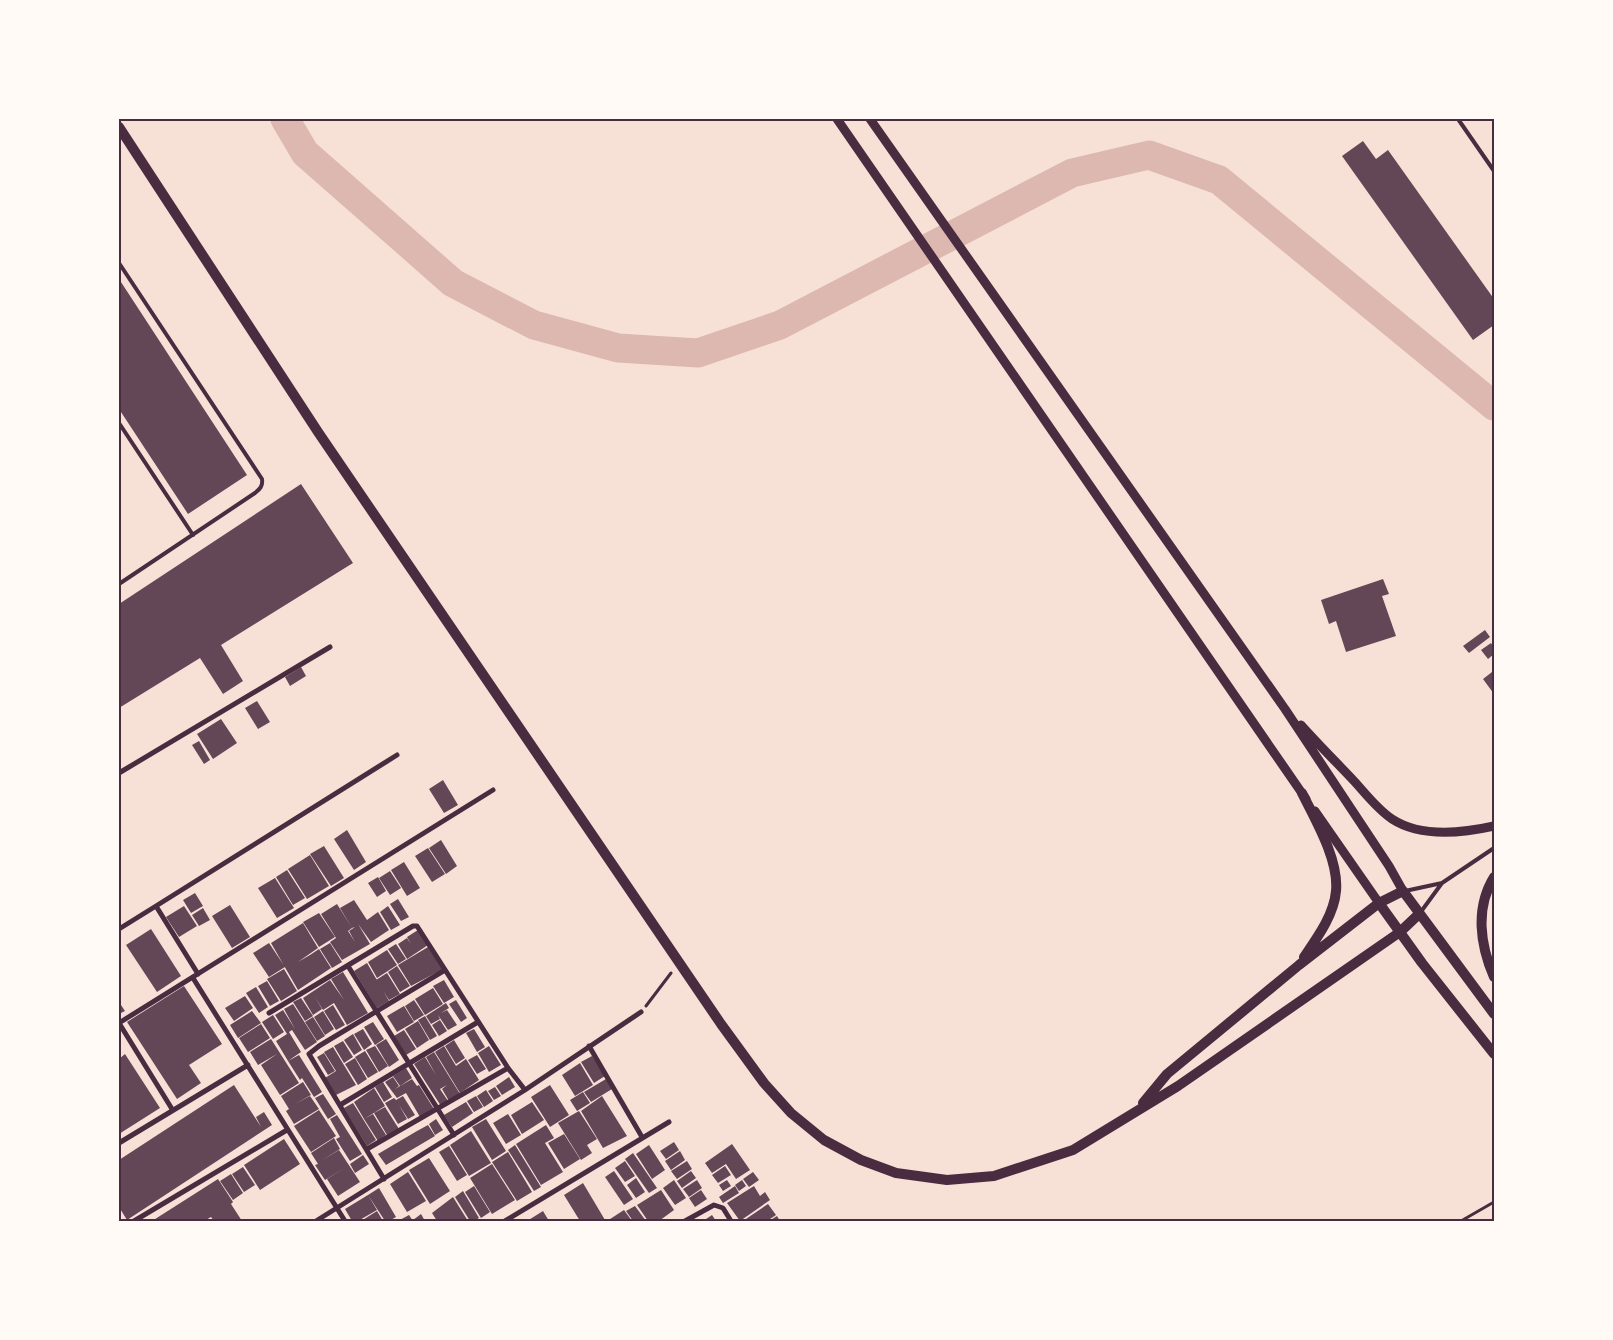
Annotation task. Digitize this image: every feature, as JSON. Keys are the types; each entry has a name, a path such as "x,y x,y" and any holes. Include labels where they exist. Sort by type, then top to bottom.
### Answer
{"main road":[{"path":"119,127 318,432 679,962 759,1076 791,1113 824,1140 861,1160 896,1173 946,1180 994,1176 1073,1150 1178,1086 1400,932 1419,914"},
{"path":"1299,964 1331,911 1336,892 1335,872 1329,853 1302,793"},
{"path":"1494,877 1485,896 1482,914 1483,943 1486,958 1494,977"},
{"path":"1138,1110 1167,1074 1299,964 1379,903 1403,892 1494,1014"},
{"path":"1379,903 1422,963 1494,1054"}],"street":[{"path":"837,119 1379,903"},
{"path":"870,119 1285,709 1389,866 1403,892"},
{"path":"119,773 330,647"},
{"path":"1285,709 1377,807 1393,820 1410,827 1436,832 1475,830 1494,826"},
{"path":"119,928 398,755"},
{"path":"172,1110 119,1023 493,790"},
{"path":"156,906 198,974"},
{"path":"269,1013 414,926 418,928 508,1068 525,1090"},
{"path":"348,966 454,1135"},
{"path":"384,1179 309,1054 319,1046 445,970"},
{"path":"192,978 345,1221"},
{"path":"316,1221 525,1090 641,1012"},
{"path":"340,1105 478,1022"},
{"path":"590,1046 642,1137"},
{"path":"119,1143 248,1065"},
{"path":"367,1149 508,1068"},
{"path":"504,1221 669,1122"},
{"path":"134,1221 287,1130"},
{"path":"685,1221 712,1206 720,1206 731,1221"}],"lane":[{"path":"1458,119 1494,171"},
{"path":"119,263 262,479 261,487 255,493 119,584"},
{"path":"119,423 193,535"},
{"path":"1419,914 1442,883 1494,848"},
{"path":"1403,892 1442,883"}],"path":[{"path":"641,1012 679,962"},
{"path":"1461,1221 1494,1202"}],"building":[{"path":"1363,141 1376,159 1388,150 1494,299 1494,325 1473,340 1342,156"},
{"path":"119,279 247,475 188,514 119,409"},
{"path":"301,484 353,563 221,645 243,681 223,694 200,658 119,708 119,604"},
{"path":"1383,579 1389,594 1382,596 1396,636 1346,652 1336,621 1329,624 1321,600"},
{"path":"1485,630 1490,637 1469,653 1463,646"},
{"path":"1491,643 1494,648 1494,654 1488,659 1481,650"},
{"path":"301,667 306,676 290,686 285,677"},
{"path":"1492,672 1494,675 1494,694 1483,679"},
{"path":"257,701 270,722 258,729 245,708"},
{"path":"221,719 237,743 213,759 197,734"},
{"path":"199,741 210,760 204,764 192,745"},
{"path":"443,780 458,805 444,813 429,789"},
{"path":"347,830 366,862 354,870 334,839"},
{"path":"441,840 457,866 446,874 429,848"},
{"path":"324,846 344,878 331,886 310,854"},
{"path":"428,848 445,874 432,882 415,856"},
{"path":"310,855 329,886 307,899 288,869"},
{"path":"404,862 420,888 407,896 391,870"},
{"path":"287,870 305,898 293,905 276,877"},
{"path":"390,871 401,888 390,895 379,878"},
{"path":"378,877 386,891 377,897 368,883"},
{"path":"275,878 294,908 277,918 258,888"},
{"path":"195,893 203,906 191,913 183,900"},
{"path":"398,899 409,917 401,921 390,904"},
{"path":"354,900 367,920 378,912 389,930 371,942 358,924 370,944 342,960 330,942 336,938 321,914 337,904 352,928 340,908"},
{"path":"230,905 250,937 232,948 212,916"},
{"path":"184,906 197,926 179,937 166,917"},
{"path":"388,906 400,925 391,930 380,912"},
{"path":"203,908 210,920 199,926 192,915"},
{"path":"319,913 335,937 319,947 303,922"},
{"path":"303,923 318,948 298,962 319,949 331,968 298,990 271,943"},
{"path":"151,929 181,976 157,992 126,945"},
{"path":"418,930 428,945 407,959 398,944 407,938 411,944 407,937"},
{"path":"269,943 285,967 269,977 253,953"},
{"path":"330,943 342,962 332,968 320,949"},
{"path":"396,944 406,959 398,964 388,949"},
{"path":"428,947 443,969 411,986 398,965"},
{"path":"387,950 397,965 377,978 368,962"},
{"path":"367,963 389,1001 377,1008 354,971"},
{"path":"397,966 410,986 400,992 388,972"},
{"path":"284,969 297,991 281,1001 267,979"},
{"path":"343,972 368,1013 347,1025 334,1003 323,1010 315,997 322,1009 313,1015 303,998 330,980 344,1000 331,979"},
{"path":"387,973 400,994 389,1000 376,980"},
{"path":"444,980 454,997 444,1003 433,986"},
{"path":"267,981 279,1001 270,1006 258,986"},
{"path":"184,986 222,1044 189,1065 201,1083 177,1099 127,1022"},
{"path":"256,987 268,1007 259,1013 246,993"},
{"path":"433,988 443,1004 425,1015 415,999"},
{"path":"245,996 253,1008 234,1021 225,1008"},
{"path":"301,998 313,1016 305,1021 293,1002"},
{"path":"414,1000 424,1015 414,1021 405,1006"},
{"path":"456,1000 467,1018 461,1022 449,1004"},
{"path":"119,1002 125,1011 119,1014"},
{"path":"446,1003 449,1008 441,1013 447,1010 457,1025 448,1030 438,1015 440,1019 431,1024 426,1016"},
{"path":"293,1004 317,1042 305,1050 292,1030 289,1032 301,1052 288,1061 276,1041 287,1034 275,1015 283,1010 295,1029 284,1009"},
{"path":"333,1005 345,1025 336,1030 324,1011"},
{"path":"404,1006 414,1022 397,1032 387,1016"},
{"path":"252,1011 261,1023 238,1038 230,1025"},
{"path":"323,1011 334,1029 325,1035 314,1017"},
{"path":"273,1015 284,1032 273,1039 262,1022"},
{"path":"425,1016 437,1036 430,1040 418,1020"},
{"path":"313,1017 325,1036 317,1041 305,1022"},
{"path":"440,1020 447,1031 439,1036 432,1025"},
{"path":"418,1021 429,1040 417,1048 405,1029"},
{"path":"373,1022 384,1039 375,1045 364,1027"},
{"path":"261,1024 270,1038 248,1052 239,1038"},
{"path":"363,1029 372,1044 364,1050 354,1034"},
{"path":"474,1029 485,1047 477,1052 466,1033"},
{"path":"404,1030 416,1049 406,1055 394,1036"},
{"path":"353,1034 362,1050 354,1055 344,1040"},
{"path":"271,1039 299,1083 280,1095 261,1065 277,1054 258,1065 250,1052"},
{"path":"386,1039 399,1060 389,1067 376,1045"},
{"path":"454,1040 465,1058 456,1064 445,1046"},
{"path":"343,1041 353,1057 344,1063 334,1046"},
{"path":"375,1046 388,1066 379,1072 366,1050"},
{"path":"444,1046 456,1066 466,1059 479,1080 460,1093 435,1052"},
{"path":"489,1046 501,1065 489,1072 478,1053"},
{"path":"333,1047 356,1085 336,1095 325,1078 336,1071 324,1052"},
{"path":"365,1051 378,1072 368,1078 355,1057"},
{"path":"434,1052 460,1094 449,1101 442,1089 447,1085 440,1089 448,1101 441,1106 414,1064 425,1057 436,1075 426,1057"},
{"path":"324,1053 335,1071 328,1075 317,1057"},
{"path":"125,1054 160,1108 119,1134 119,1059"},
{"path":"299,1055 322,1092 314,1097 288,1061"},
{"path":"477,1055 486,1069 477,1074 468,1060"},
{"path":"592,1056 605,1076 594,1083 581,1062"},
{"path":"355,1058 367,1079 358,1085 345,1064"},
{"path":"580,1063 593,1085 575,1096 562,1075"},
{"path":"406,1068 412,1078 400,1086 393,1076"},
{"path":"393,1077 399,1086 395,1089 412,1079 417,1086 419,1085 434,1109 420,1117 406,1093 397,1098 385,1082"},
{"path":"509,1077 515,1087 502,1095 496,1086"},
{"path":"606,1079 612,1089 591,1102 584,1092"},
{"path":"303,1082 311,1095 295,1104 310,1096 319,1109 294,1124 286,1111 289,1109 281,1096"},
{"path":"383,1082 392,1097 384,1102 375,1087"},
{"path":"234,1085 261,1127 256,1117 264,1112 272,1125 127,1220 119,1207 119,1160"},
{"path":"550,1085 569,1115 550,1127 531,1097"},
{"path":"495,1087 501,1096 494,1100 488,1091"},
{"path":"374,1088 385,1106 364,1119 354,1102"},
{"path":"486,1090 493,1101 484,1107 477,1096"},
{"path":"583,1092 590,1103 577,1111 570,1100"},
{"path":"323,1094 336,1114 328,1119 315,1098"},
{"path":"403,1096 415,1115 408,1119 399,1105 407,1119 398,1124 385,1103"},
{"path":"476,1096 483,1107 474,1112 467,1101"},
{"path":"602,1096 627,1136 603,1148 581,1111"},
{"path":"466,1102 473,1113 452,1127 444,1115"},
{"path":"532,1102 544,1120 522,1134 511,1115"},
{"path":"353,1103 376,1140 367,1146 344,1108"},
{"path":"385,1107 399,1129 387,1135 374,1113"},
{"path":"319,1110 336,1136 311,1152 294,1126"},
{"path":"579,1111 597,1139 587,1145 592,1153 581,1160 558,1123"},
{"path":"373,1114 386,1135 378,1141 364,1119"},
{"path":"508,1114 521,1135 506,1144 493,1123"},
{"path":"337,1115 362,1154 350,1161 336,1139 340,1137 330,1119"},
{"path":"436,1119 443,1130 435,1135 429,1124"},
{"path":"486,1119 506,1151 492,1160 472,1127"},
{"path":"428,1125 435,1136 386,1165 378,1154"},
{"path":"546,1125 554,1138 545,1143 563,1172 541,1185 516,1144"},
{"path":"471,1131 491,1163 469,1176 450,1145"},
{"path":"564,1134 580,1159 564,1169 548,1143"},
{"path":"334,1138 340,1149 321,1161 339,1150 360,1182 338,1196 327,1179 346,1167 325,1180 315,1165 318,1164 311,1153"},
{"path":"284,1139 300,1164 260,1190 244,1165"},
{"path":"674,1142 679,1150 666,1159 660,1151"},
{"path":"732,1144 750,1170 736,1179 726,1164 712,1173 705,1163"},
{"path":"515,1145 541,1187 534,1191 508,1150"},
{"path":"649,1145 665,1170 652,1179 636,1154"},
{"path":"449,1146 467,1175 457,1181 439,1152"},
{"path":"680,1151 685,1160 671,1170 665,1161"},
{"path":"508,1152 532,1192 517,1201 492,1162"},
{"path":"633,1153 657,1188 649,1193 625,1159"},
{"path":"363,1155 369,1164 355,1173 350,1164"},
{"path":"429,1158 450,1191 430,1204 409,1170"},
{"path":"625,1161 635,1176 625,1182 615,1168"},
{"path":"687,1161 692,1169 677,1179 671,1171"},
{"path":"492,1164 515,1200 492,1214 470,1178"},
{"path":"725,1166 731,1175 718,1183 712,1175"},
{"path":"243,1167 255,1185 244,1192 232,1174"},
{"path":"614,1171 633,1199 624,1205 605,1177"},
{"path":"691,1171 696,1178 682,1188 677,1181"},
{"path":"408,1172 426,1201 407,1212 390,1184"},
{"path":"753,1172 759,1180 749,1187 743,1179"},
{"path":"231,1174 243,1193 233,1200 220,1181"},
{"path":"636,1178 645,1192 636,1198 627,1185"},
{"path":"218,1179 233,1202 231,1204 242,1221 214,1221 211,1217 204,1221 152,1221"},
{"path":"674,1180 686,1198 675,1205 663,1188"},
{"path":"697,1180 702,1188 689,1197 683,1189"},
{"path":"727,1180 731,1186 723,1191 719,1185"},
{"path":"742,1180 746,1186 739,1191 735,1185"},
{"path":"583,1183 605,1220 580,1221 564,1195"},
{"path":"474,1186 490,1212 481,1218 465,1192"},
{"path":"735,1186 739,1193 723,1203 719,1197"},
{"path":"754,1186 760,1196 765,1192 770,1200 740,1221 727,1203"},
{"path":"379,1188 396,1217 389,1221 385,1221 368,1195"},
{"path":"661,1190 674,1210 659,1221 648,1221 637,1205"},
{"path":"701,1190 707,1199 695,1207 689,1198"},
{"path":"463,1191 479,1218 474,1221 470,1221 455,1197"},
{"path":"368,1195 377,1210 358,1221 352,1221 345,1209"},
{"path":"453,1197 468,1221 437,1221 432,1213"},
{"path":"768,1204 776,1215 767,1221 743,1221"},
{"path":"635,1206 646,1221 633,1221 626,1211"},
{"path":"624,1210 632,1221 607,1221"},
{"path":"377,1211 383,1221 361,1221"},
{"path":"543,1211 549,1221 527,1221"},
{"path":"421,1214 425,1221 413,1220"},
{"path":"409,1215 413,1221 398,1221"},
{"path":"712,1215 716,1221 703,1221"},
{"path":"777,1216 780,1221 769,1221"}],"waterway":[{"path":"285,119 305,153 453,283 534,325 618,348 698,353 780,325 1072,173 1149,155 1219,180 1494,406"}]}
